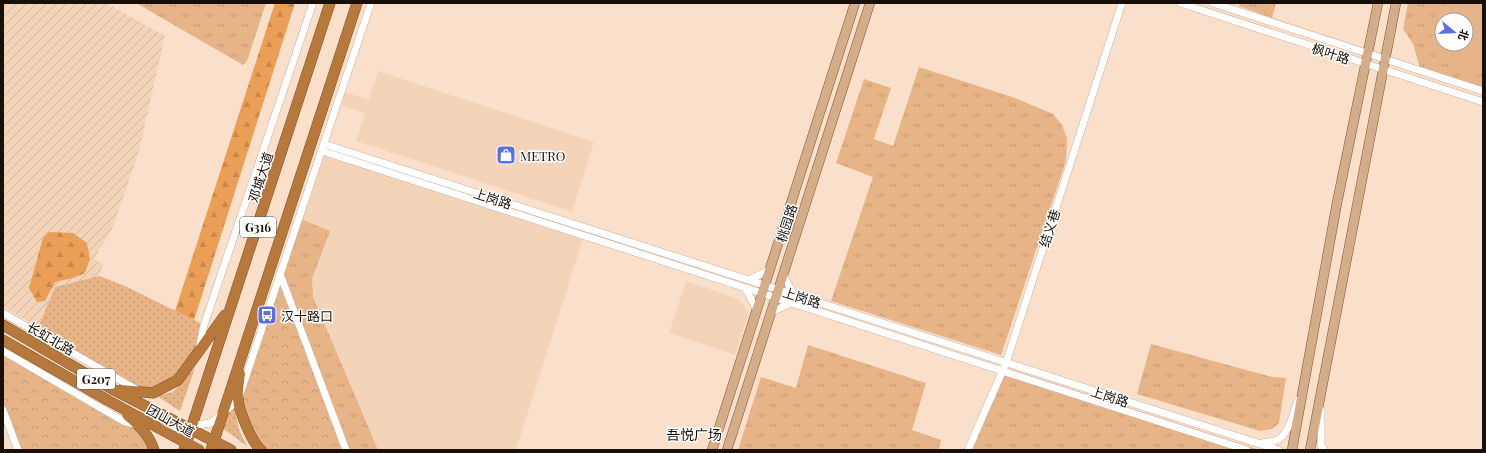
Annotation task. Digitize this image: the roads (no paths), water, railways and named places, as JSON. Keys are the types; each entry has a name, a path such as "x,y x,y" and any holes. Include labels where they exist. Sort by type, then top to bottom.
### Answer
{"highway":[{"name":"邓城大道","path":"185,447 330,3"},
{"name":"G316","path":"212,446 357,3"},
{"path":"112,389 153,393 178,380 232,306"},
{"name":"长虹北路","path":"3,325 112,389 191,429"},
{"name":"长虹北路","path":"3,340 130,412"},
{"path":"241,358 238,400 246,425 257,447 261,450"},
{"path":"109,401 140,426 151,441 154,450"},
{"name":"团山大道","path":"130,412 185,447 199,450"},
{"name":"团山大道","path":"191,429 212,446 231,450"}],"main road":[{"name":"桃园路","path":"712,450 855,3"},
{"name":"桃园路","path":"727,450 870,3"},
{"path":"1292,450 1364,64 1378,3"},
{"path":"1310,450 1396,3"}],"street":[{"path":"198,354 207,318 313,3"},
{"path":"3,351 123,421 140,426 173,428 211,423 238,400 371,3"},
{"name":"结义巷","path":"968,450 1006,362 1122,3"},
{"name":"枫叶路","path":"1180,3 1483,102"},
{"name":"枫叶路","path":"1213,3 1483,91"},
{"name":"上岗路","path":"323,148 749,280 791,303 1247,450"},
{"name":"上岗路","path":"323,148 745,288 763,289"},
{"path":"749,280 769,270"},
{"path":"280,274 346,450"},
{"path":"783,275 794,295"},
{"path":"745,288 756,310"},
{"name":"上岗路","path":"777,294 794,295 1279,450"},
{"path":"771,312 791,303"},
{"path":"3,313 141,392"},
{"path":"1259,444 1276,441 1284,432 1292,419 1306,373"},
{"path":"1324,380 1320,445 1324,450"},
{"path":"3,410 18,450"}],"place":[{"name":"METRO","path":"506,155"},
{"name":"汉十路口","path":"267,315"}],"district":[{"name":"吾悦广场","path":"694,434"}]}
